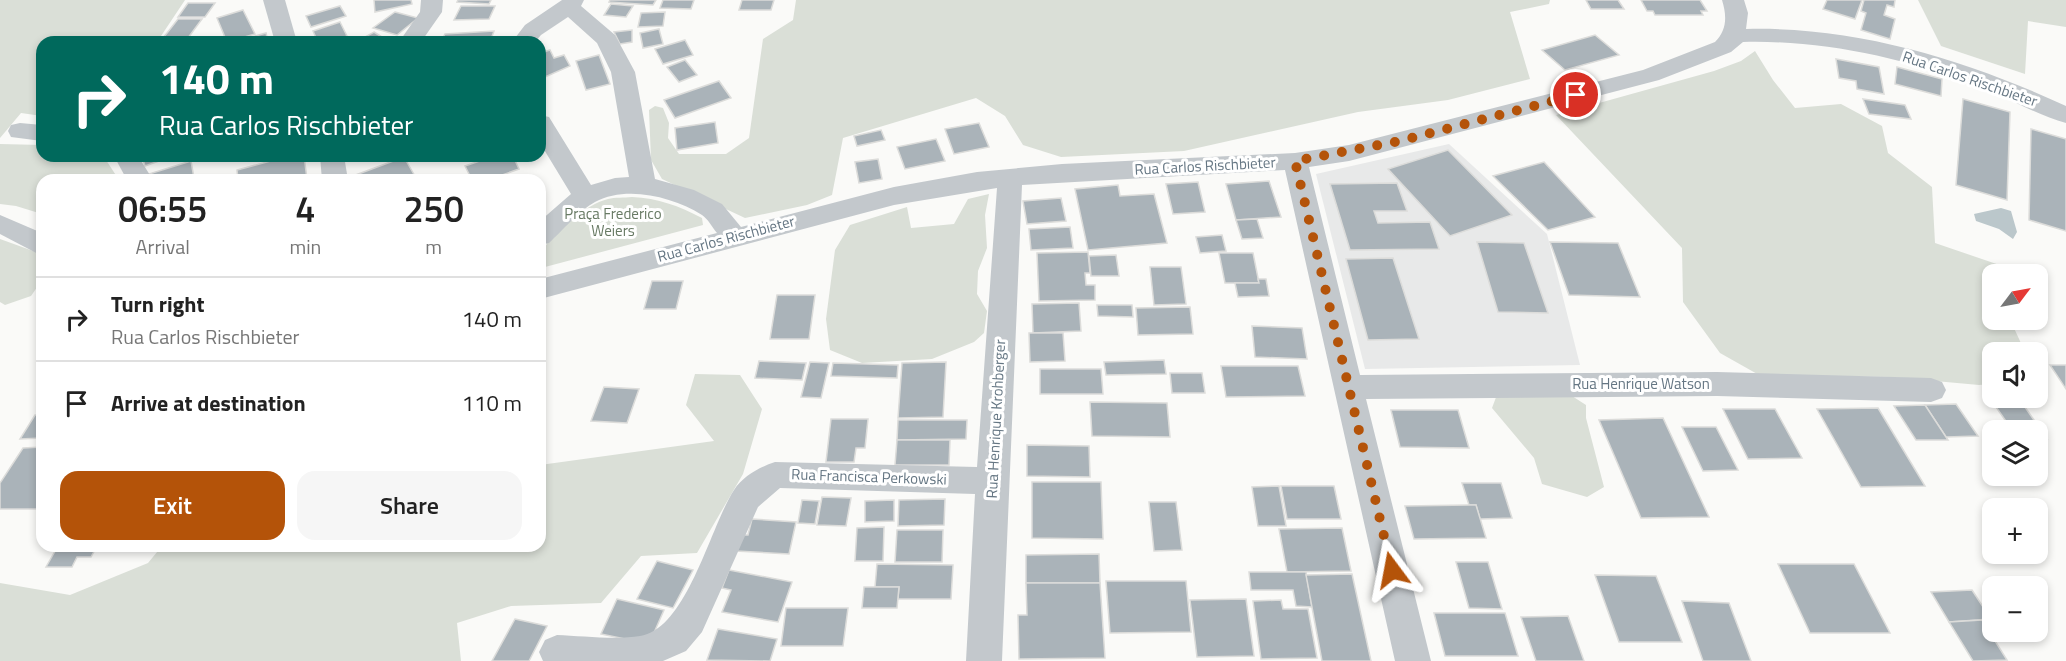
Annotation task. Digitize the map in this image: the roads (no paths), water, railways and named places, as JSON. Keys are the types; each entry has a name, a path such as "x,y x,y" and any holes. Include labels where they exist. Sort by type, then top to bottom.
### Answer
{"street":[{"path":"274,0 284,36"},
{"path":"414,36 428,18 432,0"},
{"path":"1733,0 1737,13 1734,36"},
{"path":"529,36 571,4 606,40 623,72 644,185"},
{"name":"Rua Carlos Rischbieter","path":"546,287 734,236 894,196 977,181 1295,161 1400,141 1651,75 1723,47 1734,36 1780,36 1864,45 1958,71 2039,102 2066,115"},
{"path":"546,133 585,196"},
{"path":"1295,161 1413,661"},
{"name":"Rua Henrique Krohberger","path":"984,661 1010,178"},
{"path":"546,231 585,196 615,187 644,185 685,196 713,210 734,236"},
{"path":"0,224 36,242"},
{"name":"Rua Henrique Watson","path":"1350,387 1717,384 1932,390"},
{"name":"Rua Francisca Perkowski","path":"557,652 642,653 674,639 690,621 746,498 775,475 992,481"}],"park label":[{"name":"Praça Frederico Weiers","path":"613,222"}]}
